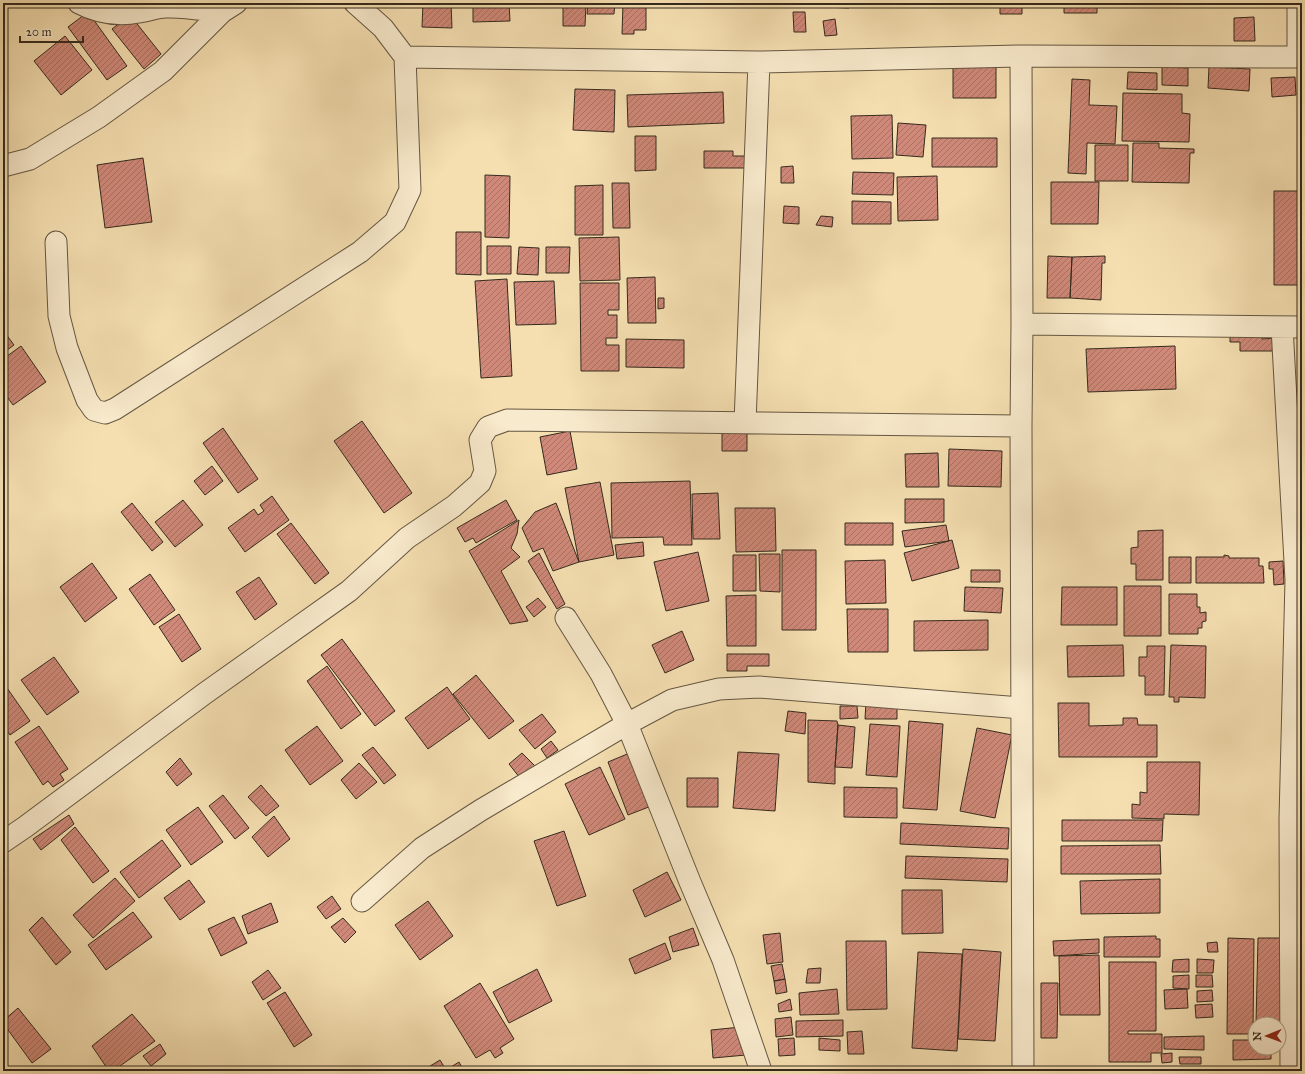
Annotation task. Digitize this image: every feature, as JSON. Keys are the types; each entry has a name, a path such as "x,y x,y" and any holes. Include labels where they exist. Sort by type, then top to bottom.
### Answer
{"street":[{"path":"79,3 90,9 111,14 138,13 164,7 229,8"},
{"path":"56,242 59,316 67,348 87,400 94,410 105,413 115,409 360,252 395,222 410,190 405,57 383,28 355,3"},
{"path":"405,57 759,62 1021,56 1300,57 1298,3"},
{"path":"3,166 30,159 99,117 163,71 229,8"},
{"path":"1021,56 1022,324 1020,426 1023,1071"},
{"path":"744,423 759,62"},
{"path":"1022,324 1292,327 1296,580 1290,818 1291,1071"},
{"path":"3,842 204,694 350,591 407,538 460,502 480,484 485,471 480,440 488,427 507,420 1020,426"},
{"path":"566,618 601,674 627,724 723,960 761,1071"},
{"path":"362,901 422,848 481,810 627,724 672,700 719,689 759,686 1022,708"}],"building":[{"path":"423,3 451,3 452,28 422,27"},
{"path":"473,3 509,3 510,21 473,22"},
{"path":"563,3 586,3 585,26 563,26"},
{"path":"588,3 615,3 614,14 587,14"},
{"path":"623,3 646,3 646,30 634,30 634,34 622,34"},
{"path":"823,3 849,3 849,8 823,7"},
{"path":"1000,3 1022,3 1022,14 1000,14"},
{"path":"1064,3 1097,3 1097,13 1064,13"},
{"path":"88,12 127,66 107,80 68,27"},
{"path":"793,12 805,12 806,32 794,32"},
{"path":"130,15 161,54 144,69 112,29"},
{"path":"1254,17 1255,41 1234,41 1234,18"},
{"path":"835,19 837,35 825,36 823,21"},
{"path":"65,36 92,70 61,95 34,61"},
{"path":"996,66 996,98 953,98 953,67"},
{"path":"1162,67 1188,68 1188,86 1162,85"},
{"path":"1209,67 1250,69 1249,91 1208,88"},
{"path":"1128,72 1157,73 1157,90 1127,89"},
{"path":"1295,77 1296,95 1272,97 1271,78"},
{"path":"1072,79 1090,80 1089,105 1117,106 1115,144 1087,143 1086,174 1068,173"},
{"path":"575,89 615,90 614,132 573,130"},
{"path":"723,92 724,123 628,127 627,95"},
{"path":"1123,93 1182,94 1182,113 1190,114 1189,142 1122,141"},
{"path":"892,115 893,158 852,159 851,116"},
{"path":"898,123 926,125 923,157 896,155"},
{"path":"635,136 656,136 656,170 635,171"},
{"path":"932,138 997,138 997,167 932,167"},
{"path":"1133,143 1159,143 1159,148 1194,149 1194,153 1190,153 1189,183 1132,182"},
{"path":"1095,145 1128,145 1128,181 1095,181"},
{"path":"704,151 733,151 733,156 747,156 747,168 704,168"},
{"path":"143,158 152,222 105,228 97,165"},
{"path":"793,166 794,183 781,183 781,167"},
{"path":"853,172 894,173 893,195 852,194"},
{"path":"485,175 510,176 509,238 485,237"},
{"path":"937,176 938,220 898,221 897,177"},
{"path":"1051,182 1099,182 1098,224 1051,224"},
{"path":"612,183 629,183 630,228 613,228"},
{"path":"603,185 603,235 575,235 575,186"},
{"path":"1274,191 1302,191 1302,285 1274,285"},
{"path":"852,201 891,202 891,224 852,224"},
{"path":"784,206 799,207 799,224 783,223"},
{"path":"821,216 833,217 832,227 816,225"},
{"path":"456,232 481,232 481,275 456,274"},
{"path":"619,237 620,280 580,281 579,238"},
{"path":"487,246 511,246 511,274 487,274"},
{"path":"519,247 539,248 538,275 517,274"},
{"path":"546,247 570,247 569,273 546,273"},
{"path":"1048,256 1072,257 1070,298 1047,298"},
{"path":"1105,256 1105,263 1102,263 1101,300 1070,298 1072,257"},
{"path":"655,277 656,323 628,323 627,278"},
{"path":"507,279 512,376 481,378 475,281"},
{"path":"554,281 556,324 516,325 514,282"},
{"path":"580,283 619,283 619,310 608,310 608,315 617,315 617,338 606,338 606,345 619,345 619,371 581,371"},
{"path":"658,298 664,298 664,308 658,309"},
{"path":"3,330 14,345 3,353"},
{"path":"1262,330 1262,339 1276,338 1276,351 1240,351 1240,342 1230,342 1230,333"},
{"path":"626,339 684,340 684,368 626,367"},
{"path":"21,346 46,382 13,405 3,391 3,359"},
{"path":"1175,346 1176,389 1088,392 1086,349"},
{"path":"362,421 412,493 384,513 334,441"},
{"path":"223,428 258,479 238,493 203,443"},
{"path":"570,431 577,469 547,475 540,437"},
{"path":"722,432 747,432 747,451 722,451"},
{"path":"949,449 1002,451 1001,487 948,486"},
{"path":"938,453 939,487 906,487 905,454"},
{"path":"212,466 223,481 205,495 194,481"},
{"path":"690,481 692,545 664,545 663,537 612,538 611,483"},
{"path":"600,482 614,555 579,562 565,488"},
{"path":"718,493 720,539 693,539 692,494"},
{"path":"272,496 289,520 245,552 228,528 254,509 258,515 264,511 260,505"},
{"path":"905,499 944,499 944,522 905,523"},
{"path":"183,500 203,525 175,547 155,522"},
{"path":"506,500 517,520 476,543 473,538 465,542 457,528"},
{"path":"132,503 163,542 152,551 121,512"},
{"path":"556,503 579,562 553,571 543,548 533,552 522,528 535,512"},
{"path":"735,508 775,508 776,551 736,552"},
{"path":"519,520 517,534 511,548 520,557 501,571 528,621 510,624 469,551"},
{"path":"291,523 329,573 315,584 277,534"},
{"path":"845,523 893,523 893,545 845,545"},
{"path":"946,525 949,541 905,547 902,531"},
{"path":"1163,530 1163,580 1136,580 1136,564 1131,564 1131,548 1138,547 1138,531"},
{"path":"952,540 959,568 912,581 904,553"},
{"path":"643,542 644,556 617,559 615,545"},
{"path":"782,550 816,550 816,630 782,630"},
{"path":"698,552 709,601 666,611 654,562"},
{"path":"539,553 565,604 557,609 528,561"},
{"path":"759,554 780,554 780,592 760,591"},
{"path":"733,555 756,555 756,591 733,591"},
{"path":"1224,555 1229,556 1229,558 1259,558 1259,566 1263,566 1264,583 1196,583 1196,557 1224,557"},
{"path":"1169,557 1191,557 1191,583 1169,583"},
{"path":"885,560 886,603 846,604 845,561"},
{"path":"1283,561 1284,584 1274,585 1273,569 1269,569 1269,562"},
{"path":"92,563 117,598 85,622 60,587"},
{"path":"971,570 1000,570 1000,582 971,582"},
{"path":"150,574 175,610 154,625 129,589"},
{"path":"259,577 277,604 255,620 236,592"},
{"path":"1124,586 1161,586 1161,636 1124,636"},
{"path":"965,587 1003,588 1001,613 964,611"},
{"path":"1062,587 1117,587 1117,625 1061,625"},
{"path":"1169,594 1197,594 1197,607 1200,607 1200,613 1206,612 1206,621 1202,622 1202,628 1198,628 1198,634 1169,634"},
{"path":"756,595 756,646 727,646 726,596"},
{"path":"538,598 546,607 534,617 526,607"},
{"path":"847,609 888,609 888,652 848,652"},
{"path":"179,614 201,649 182,662 159,627"},
{"path":"988,620 988,650 914,651 914,621"},
{"path":"682,631 694,660 665,673 652,645"},
{"path":"342,639 395,711 375,726 321,655"},
{"path":"1123,645 1124,676 1068,677 1067,646"},
{"path":"1171,645 1206,646 1205,698 1179,697 1179,702 1174,702 1174,697 1169,697"},
{"path":"1147,646 1165,646 1164,695 1145,695 1145,676 1139,676 1139,657 1147,657"},
{"path":"727,654 769,654 769,666 747,666 747,671 727,671"},
{"path":"54,657 79,692 47,715 21,680"},
{"path":"327,666 361,714 341,729 307,681"},
{"path":"476,675 514,721 489,739 453,694"},
{"path":"5,685 30,721 10,735 3,725 3,687"},
{"path":"447,687 470,719 428,749 405,718"},
{"path":"866,702 897,703 897,719 865,719"},
{"path":"1058,703 1089,703 1089,726 1123,725 1123,718 1137,718 1138,725 1157,725 1157,757 1059,757"},
{"path":"840,706 857,706 858,718 840,719"},
{"path":"788,711 806,713 805,734 785,731"},
{"path":"542,714 556,732 535,749 519,730"},
{"path":"808,720 837,721 835,784 808,782"},
{"path":"909,721 943,724 937,810 903,808"},
{"path":"870,724 900,726 897,777 866,775"},
{"path":"838,725 855,727 852,768 835,767"},
{"path":"39,726 68,769 60,774 64,780 53,787 48,781 43,785 15,742"},
{"path":"317,726 343,761 310,785 285,750"},
{"path":"977,728 1012,735 995,818 960,811"},
{"path":"551,741 558,750 547,758 541,749"},
{"path":"373,747 396,775 384,784 362,755"},
{"path":"632,752 654,805 628,815 608,762"},
{"path":"738,752 779,754 775,811 733,808"},
{"path":"522,753 535,766 520,778 509,764"},
{"path":"180,758 192,774 177,786 166,772"},
{"path":"1147,762 1200,762 1199,815 1164,814 1164,819 1132,818 1132,804 1140,805 1140,792 1147,793"},
{"path":"359,763 377,782 356,799 341,780"},
{"path":"600,767 625,819 589,835 565,784"},
{"path":"687,778 718,778 718,807 687,807"},
{"path":"261,785 279,806 266,816 248,797"},
{"path":"844,787 897,788 897,818 844,817"},
{"path":"223,795 249,828 235,839 209,806"},
{"path":"198,807 223,842 191,865 166,830"},
{"path":"69,815 74,824 41,850 33,839"},
{"path":"274,816 290,839 268,857 252,837"},
{"path":"1062,820 1163,820 1162,841 1062,841"},
{"path":"901,823 1009,828 1008,849 900,844"},
{"path":"75,827 109,871 93,883 61,840"},
{"path":"564,831 586,896 557,906 534,841"},
{"path":"162,840 181,866 139,898 120,872"},
{"path":"1160,845 1161,874 1061,874 1061,846"},
{"path":"906,856 1008,859 1007,882 905,878"},
{"path":"667,872 681,900 645,917 633,890"},
{"path":"115,878 135,901 93,938 73,915"},
{"path":"1160,879 1160,913 1081,914 1080,881"},
{"path":"189,880 205,902 180,920 164,898"},
{"path":"902,890 942,890 943,933 902,934"},
{"path":"332,896 341,909 326,919 317,907"},
{"path":"428,901 453,936 420,960 395,925"},
{"path":"271,903 278,922 248,934 242,916"},
{"path":"133,912 152,937 106,970 88,945"},
{"path":"42,917 71,952 56,965 29,930"},
{"path":"234,917 247,943 221,956 208,929"},
{"path":"343,918 356,932 345,943 331,927"},
{"path":"693,928 699,945 673,952 669,937"},
{"path":"780,933 783,962 767,964 763,935"},
{"path":"1156,936 1156,939 1160,939 1160,957 1104,957 1104,937"},
{"path":"1228,938 1254,939 1253,1016 1247,1016 1247,1034 1227,1034"},
{"path":"1258,938 1282,938 1280,1016 1256,1016"},
{"path":"1099,939 1099,953 1054,956 1053,941"},
{"path":"846,941 886,941 887,1009 847,1010"},
{"path":"1217,942 1218,952 1208,952 1207,943"},
{"path":"665,943 671,959 635,974 629,959"},
{"path":"963,949 1001,952 995,1041 958,1039"},
{"path":"918,952 962,954 957,1051 912,1048"},
{"path":"1099,955 1100,1015 1060,1015 1059,956"},
{"path":"1189,959 1189,972 1172,972 1173,960"},
{"path":"1197,959 1214,960 1213,973 1197,973"},
{"path":"1109,962 1156,962 1156,1031 1128,1031 1128,1034 1162,1034 1162,1053 1151,1053 1151,1062 1109,1062"},
{"path":"782,964 785,979 774,981 771,966"},
{"path":"821,968 820,983 806,983 808,969"},
{"path":"537,969 552,1001 509,1023 493,992"},
{"path":"268,970 281,988 263,1000 252,982"},
{"path":"1189,975 1189,989 1173,988 1173,976"},
{"path":"1196,975 1212,975 1213,987 1196,987"},
{"path":"785,979 787,992 776,994 774,981"},
{"path":"480,983 514,1039 500,1048 503,1053 495,1058 490,1050 476,1058 444,1006"},
{"path":"1041,983 1058,983 1057,1038 1041,1038"},
{"path":"837,989 839,1014 800,1015 799,993"},
{"path":"1187,989 1188,1008 1165,1009 1164,990"},
{"path":"1212,990 1213,1001 1197,1002 1197,991"},
{"path":"285,992 312,1035 294,1047 267,1003"},
{"path":"790,999 792,1010 779,1012 778,1004"},
{"path":"1212,1004 1213,1017 1196,1018 1195,1005"},
{"path":"18,1008 51,1049 32,1063 3,1023 3,1021"},
{"path":"132,1014 155,1041 113,1071 109,1071 92,1046"},
{"path":"791,1017 793,1035 776,1037 775,1019"},
{"path":"843,1020 843,1036 796,1037 796,1021"},
{"path":"741,1027 746,1055 713,1058 711,1030"},
{"path":"862,1031 864,1054 848,1054 847,1032"},
{"path":"1204,1036 1204,1050 1164,1049 1164,1037"},
{"path":"794,1038 795,1055 779,1056 778,1039"},
{"path":"819,1038 840,1040 840,1051 819,1050"},
{"path":"1233,1040 1247,1040 1247,1056 1271,1056 1271,1059 1233,1060"},
{"path":"160,1044 166,1054 151,1066 143,1056"},
{"path":"1172,1053 1172,1062 1162,1063 1161,1054"},
{"path":"1179,1057 1201,1057 1201,1064 1180,1064"},
{"path":"440,1060 446,1070 459,1062 464,1071 422,1071"},
{"path":"172,1066 177,1071 166,1071"}]}
